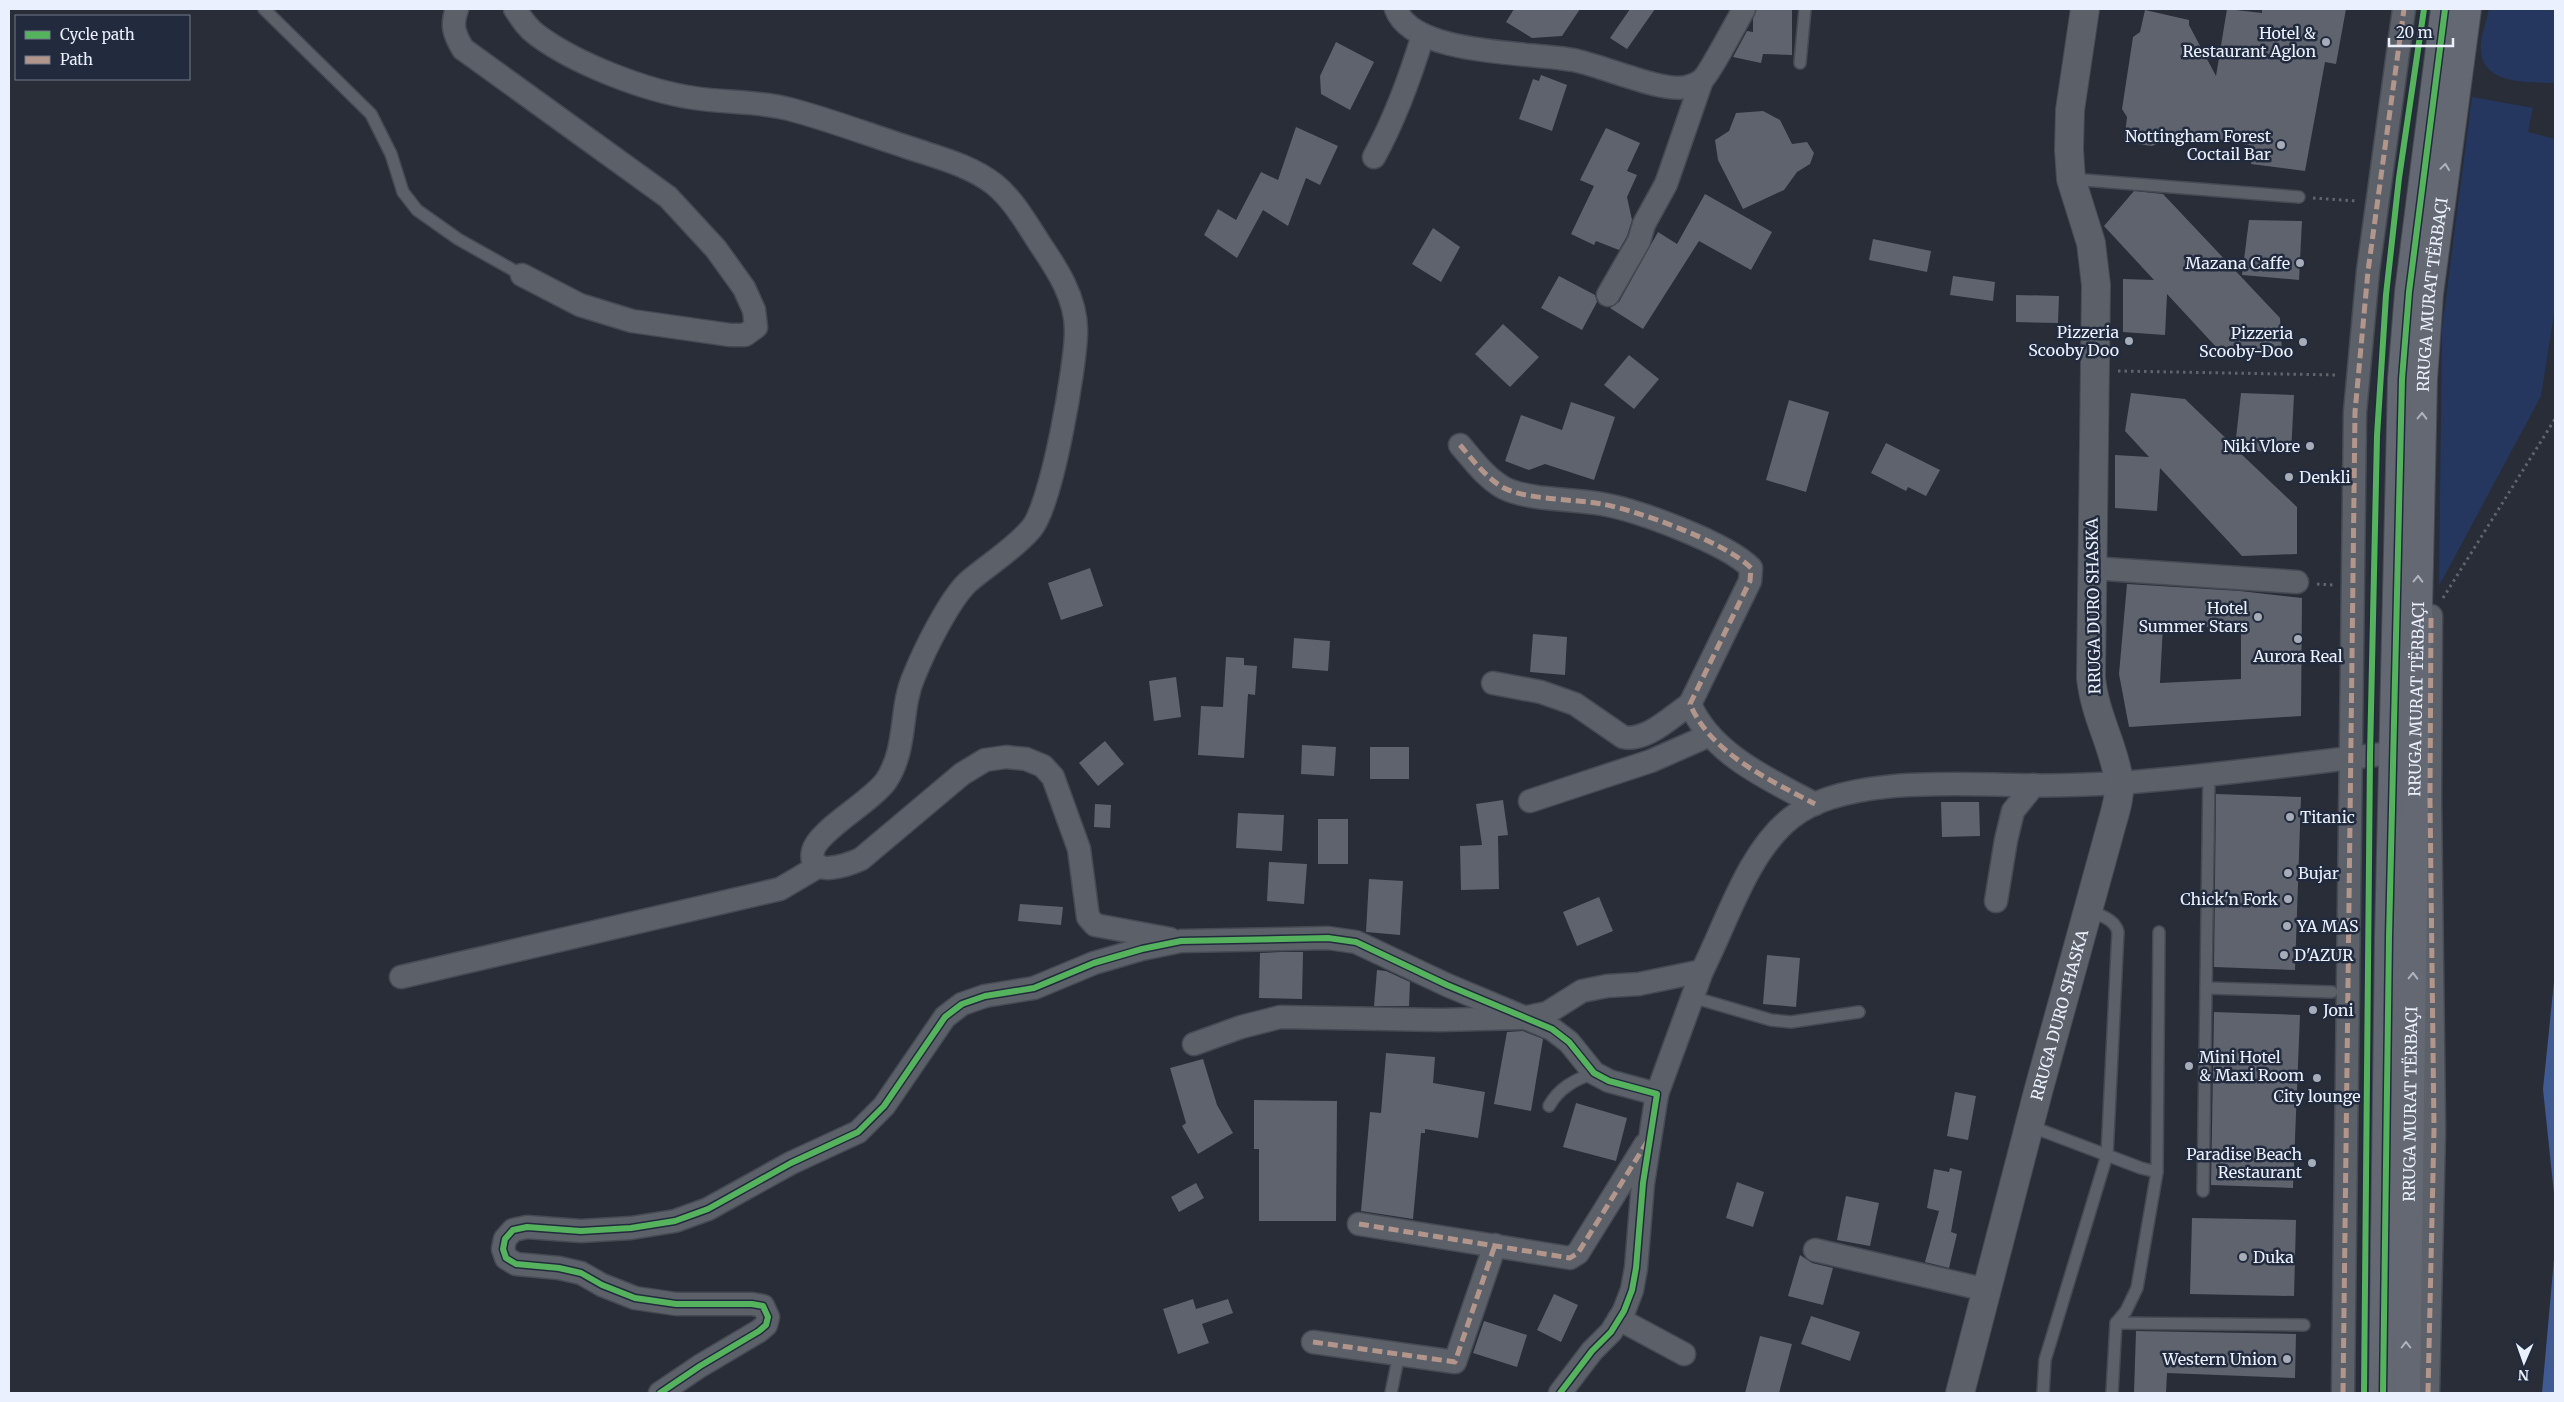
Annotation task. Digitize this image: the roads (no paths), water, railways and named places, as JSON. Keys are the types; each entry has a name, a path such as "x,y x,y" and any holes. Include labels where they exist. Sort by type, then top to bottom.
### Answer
{"main road":[{"name":"RRUGA DURO SHASKA","path":"1960,1393 2117,802 2119,783 2114,759 2094,701 2091,678 2096,285 2091,243 2071,179 2069,150 2070,110 2085,9"},
{"name":"RRUGA MURAT TËRBAÇI","path":"2406,1393 2402,379 2409,292 2445,9"},
{"name":"RRUGA MURAT TËRBAÇI","path":"2383,1393 2404,751 2428,294 2467,9"}],"street":[{"path":"457,9 452,22 455,35 463,49 668,197 716,249 744,288 754,310 756,327 745,335 730,335 632,321 580,304 522,275"},
{"path":"515,9 536,34 560,49 620,78 656,92 698,99 745,102 788,109 962,166 995,184 1017,210 1043,248 1073,301 1076,330 1069,385 1053,470 1043,505 1034,527 1013,547 965,585 942,620 913,677 906,702 903,742 887,779 875,793 826,832 817,842 813,852 813,860 819,866 829,868 843,867 861,859 962,774 985,760 1006,757 1026,760 1043,766 1053,777 1079,849 1088,917 1095,925 1181,941"},
{"path":"1396,9 1400,17 1423,35 1474,50 1572,60 1661,85 1686,88 1702,80"},
{"path":"1608,295 1666,184 1702,80 1744,9"},
{"path":"2343,1393 2355,412 2357,375 2377,202 2404,9"},
{"path":"1374,157 1393,124 1404,98 1423,35"},
{"path":"1460,445 1489,476 1504,488 1526,494 1602,504 1644,515 1725,549 1742,558 1751,568 1750,581 1690,704 1643,736 1632,739 1622,737 1575,704 1541,692 1493,683"},
{"path":"2091,568 2298,582"},
{"path":"2428,1393 2434,1130 2430,800 2431,616"},
{"path":"1690,704 1695,716 1710,735 1750,768 1815,804"},
{"path":"1530,801 1651,761 1710,735"},
{"path":"1560,1393 1592,1350 1611,1332 1632,1290 1636,1268 1642,1183 1658,1094 1702,971 1765,844 1791,818 1815,804 1855,792 1891,786 2119,783 2404,751"},
{"path":"1996,901 2013,811 2034,785"},
{"path":"401,978 780,889 819,866"},
{"path":"660,1393 700,1366 759,1331 766,1325 768,1317 763,1306 752,1304 676,1304 634,1298 602,1285 581,1273 559,1268 516,1264 506,1258 503,1249 505,1239 513,1230 527,1227 581,1231 631,1228 675,1221 708,1209 791,1163 858,1132 884,1106 945,1017 962,1004 985,996 1034,988 1094,962 1181,941 1328,938 1356,942 1523,1018 1552,1029 1563,1037 1594,1073 1609,1081 1658,1094"},
{"path":"1194,1044 1241,1027 1280,1017 1324,1016 1440,1020 1523,1018 1548,1012 1582,991 1607,986 1639,984 1702,971"},
{"path":"1359,1224 1495,1244 1570,1258 1578,1253 1649,1137"},
{"path":"1313,1342 1455,1362 1495,1244"},
{"path":"1815,1250 1988,1290"},
{"path":"1619,1319 1684,1354"}],"lane":[{"path":"264,9 372,114 391,154 404,192 417,210 458,239 522,275"},
{"path":"1800,63 1805,9"},
{"path":"2071,179 2299,197"},
{"path":"2203,1191 2209,774"},
{"path":"2042,1393 2045,1360 2108,1155 2118,932 2117,927 2110,920 2088,910"},
{"path":"2112,1393 2116,1323 2126,1311 2136,1288 2157,1172 2159,932"},
{"path":"2206,988 2332,992"},
{"path":"1692,997 1770,1020 1792,1022 1859,1012"},
{"path":"1549,1106 1556,1094 1565,1087 1594,1073"},
{"path":"2030,1126 2141,1168 2157,1172"},
{"path":"2116,1323 2304,1325"},
{"path":"1391,1393 1399,1354"}],"place":[{"name":"Hotel & Restaurant Aglon","path":"2326,42"},
{"name":"Nottingham Forest Coctail Bar","path":"2281,145"},
{"name":"Mazana Caffe","path":"2300,263"},
{"name":"Pizzeria Scooby Doo","path":"2129,341"},
{"name":"Pizzeria Scooby-Doo","path":"2303,342"},
{"name":"Niki Vlore","path":"2310,446"},
{"name":"Denkli","path":"2289,477"},
{"name":"Hotel Summer Stars","path":"2258,617"},
{"name":"Aurora Real","path":"2298,639"},
{"name":"Titanic","path":"2290,817"},
{"name":"Bujar","path":"2288,873"},
{"name":"Chick'n Fork","path":"2288,899"},
{"name":"YA MAS","path":"2287,926"},
{"name":"D'AZUR","path":"2284,955"},
{"name":"Joni","path":"2313,1010"},
{"name":"Mini Hotel & Maxi Room","path":"2189,1066"},
{"name":"City lounge","path":"2317,1078"},
{"name":"Paradise Beach Restaurant","path":"2312,1163"},
{"name":"Duka","path":"2243,1257"},
{"name":"Western Union","path":"2287,1359"}]}
